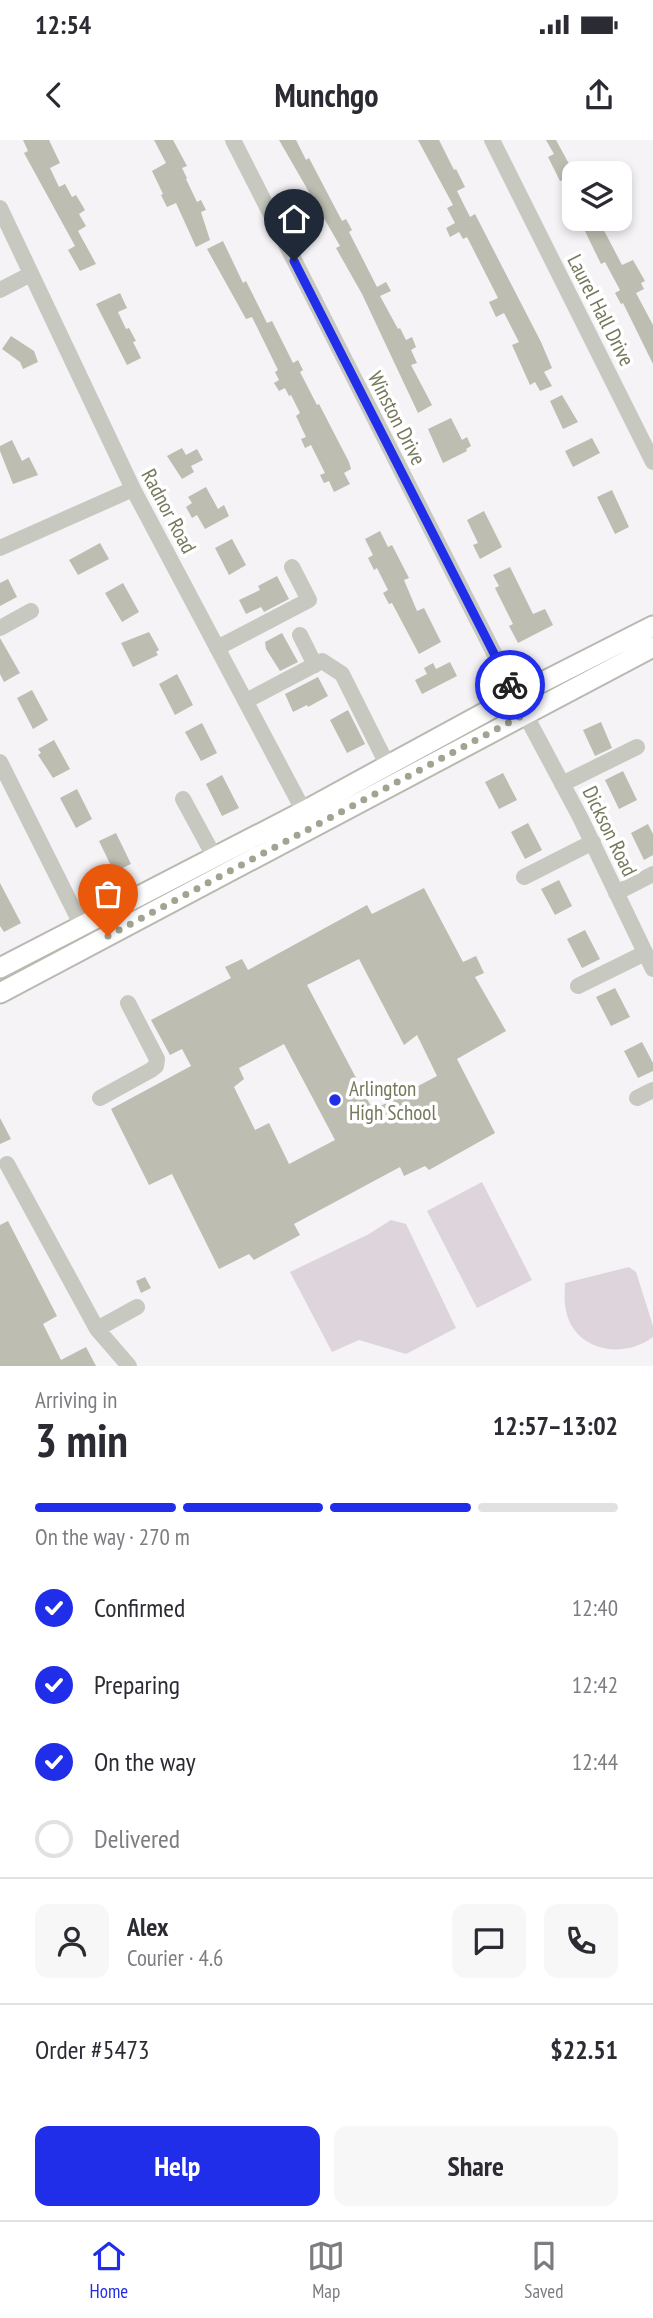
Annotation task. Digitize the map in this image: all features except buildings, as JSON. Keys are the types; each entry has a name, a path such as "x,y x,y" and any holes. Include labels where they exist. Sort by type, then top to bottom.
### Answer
{"main road":[{"path":"0,993 308,819 387,766 515,696 653,626"},
{"path":"0,968 215,858 308,819 525,714 653,647"}],"street":[{"name":"Winston Drive","path":"233,140 525,714"},
{"name":"Laurel Hall Drive","path":"492,140 653,462"},
{"name":"Radnor Road","path":"0,208 133,489 308,819"},
{"path":"0,290 31,274"},
{"path":"0,548 133,489"},
{"path":"217,648 309,600 292,567"},
{"path":"0,628 32,611"},
{"path":"300,635 315,665"},
{"path":"246,701 322,662 342,674 387,766"},
{"name":"Dickson Road","path":"525,714 593,842 653,969"},
{"path":"562,784 637,747"},
{"path":"0,762 82,926"},
{"path":"184,799 215,858"},
{"path":"524,877 593,842"},
{"path":"617,893 653,874"},
{"path":"578,986 645,953"},
{"path":"100,1098 156,1066 157,1059 128,1003"},
{"path":"637,1098 653,1090"},
{"path":"7,1164 97,1329 129,1366"},
{"path":"97,1329 137,1307"}],"shaded area":[{"path":"482,1182 532,1280 477,1308 427,1211"},
{"path":"391,1220 406,1224 456,1328 406,1354 359,1340 332,1352 290,1272 369,1234"},
{"path":"629,1267 636,1272 653,1326 653,1337 626,1348 599,1347 576,1332 569,1320 565,1283"}],"way so far":[{"path":"108,936 525,714 510,685"}],"place":[{"name":"Arlington High School","path":"335,1100"}],"route":[{"path":"294,261 510,685"}]}
